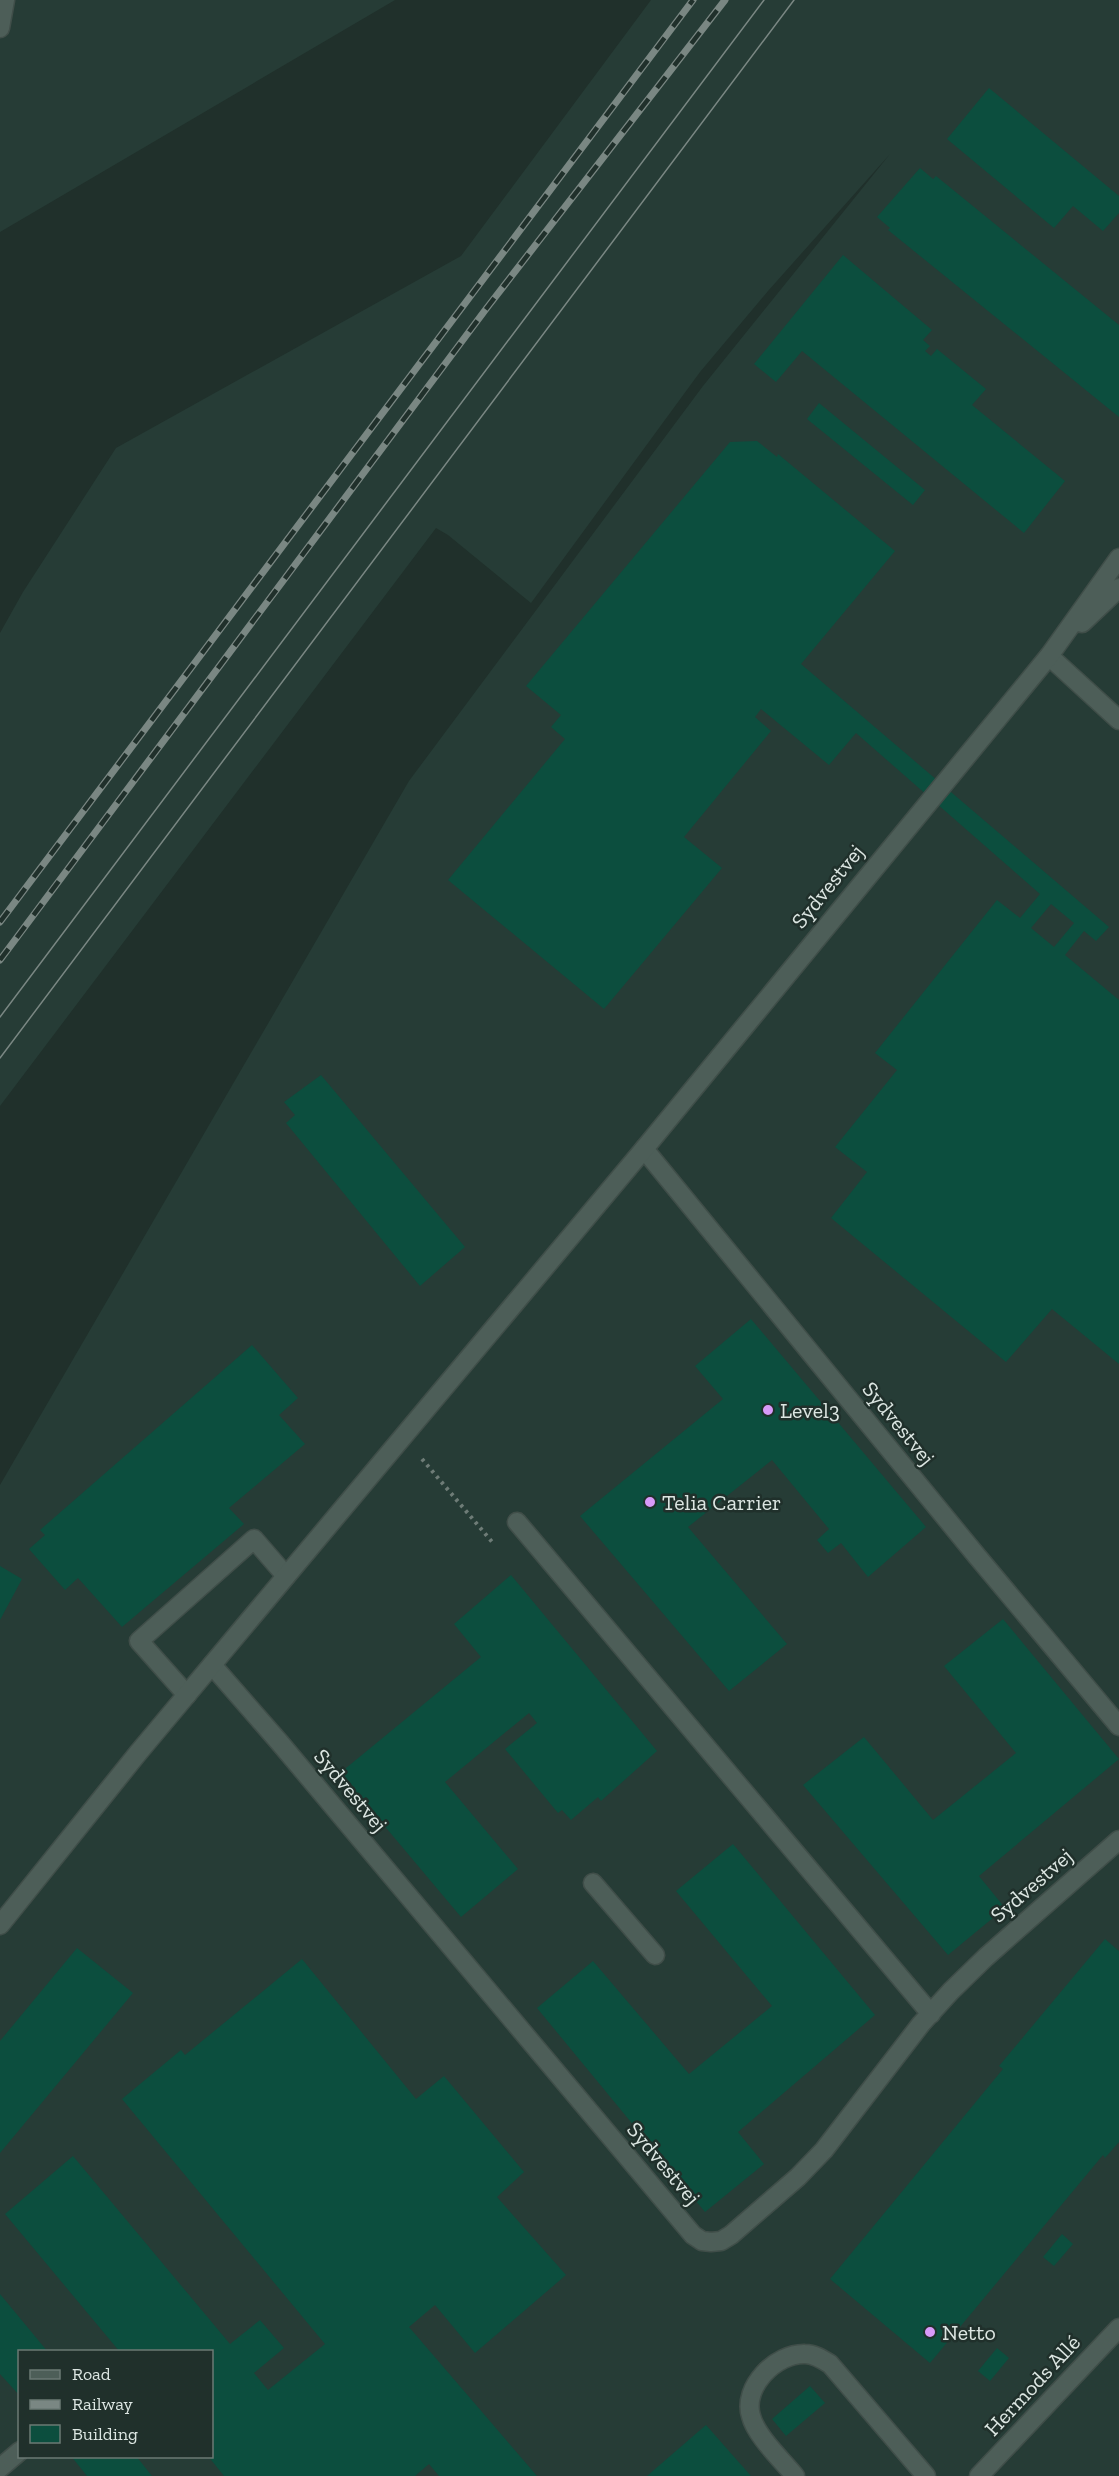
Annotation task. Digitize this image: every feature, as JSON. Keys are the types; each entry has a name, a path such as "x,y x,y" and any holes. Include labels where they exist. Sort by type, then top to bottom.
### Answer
{"street":[{"path":"0,28 5,0"},
{"name":"Sydvestvej","path":"0,1925 187,1695 644,1149 1049,656 1119,558"},
{"name":"Sydvestvej","path":"1049,656 1119,588"},
{"path":"1049,656 1119,720"},
{"name":"Sydvestvej","path":"644,1149 1119,1726"},
{"path":"517,1522 931,2014"},
{"path":"187,1695 139,1641 254,1539 286,1576"},
{"name":"Sydvestvej","path":"212,1665 288,1752 693,2235 702,2241 711,2242 731,2235 798,2177 824,2150 931,2014 986,1957 1119,1840"},
{"path":"593,1883 655,1955"},
{"name":"Hermods Allé","path":"979,2476 1119,2328"},
{"path":"795,2476 756,2427 750,2415 750,2400 755,2385 778,2362 792,2355 806,2353 830,2364 926,2476"},
{"path":"0,2468 18,2453"}],"path":[{"path":"403,1436 493,1543"}],"shaded area":[{"path":"0,0 395,0 0,232"},
{"path":"651,0 1119,0 1119,2476 0,2476 0,1485 409,781 703,386 890,154 768,291 700,372 531,603 448,535 436,528 0,1106 0,633 23,592 116,448 461,256"}],"building":[{"path":"989,88 1119,196 1119,213 1103,231 1073,206 1054,228 947,139"},
{"path":"920,168 933,179 936,176 1119,325 1119,417 888,230 890,228 877,217"},
{"path":"843,255 932,330 923,340 930,346 925,351 931,356 937,349 986,389 972,405 1065,481 1024,533 802,351 776,382 754,364"},
{"path":"819,403 925,490 913,505 807,419"},
{"path":"757,441 777,457 778,454 895,551 801,664 1109,927 1096,941 1084,931 1065,955 1119,1000 1119,1364 1052,1309 1006,1362 831,1218 867,1172 835,1147 897,1070 875,1053 997,900 1020,918 1040,894 856,733 829,765 761,709 755,717 771,731 684,837 722,868 604,1009 448,880 565,739 551,727 561,715 526,686 730,442","holes":["1051,904 1074,923 1054,947 1031,928"]},
{"path":"321,1075 465,1247 420,1286 286,1123 295,1115 284,1102"},
{"path":"751,1319 926,1527 868,1577 841,1543 828,1553 817,1540 829,1529 772,1460 688,1527 787,1644 729,1691 580,1516 723,1399 695,1366"},
{"path":"252,1345 298,1398 279,1415 305,1444 229,1508 244,1524 122,1627 78,1578 65,1590 29,1549 45,1535 40,1530"},
{"path":"0,1566 22,1579 0,1620"},
{"path":"511,1575 657,1751 601,1801 598,1797 571,1820 562,1810 558,1813 505,1749 537,1723 529,1713 445,1782 518,1869 461,1917 340,1773 481,1657 454,1624"},
{"path":"1003,1619 1119,1759 979,1876 1005,1908 948,1955 803,1785 864,1737 933,1820 1016,1753 944,1666"},
{"path":"733,1844 875,2015 738,2132 764,2164 705,2212 537,2008 593,1961 689,2074 772,2006 676,1891"},
{"path":"1105,1939 1119,1951 1119,2142 1105,2158 1103,2155 930,2363 830,2279 1003,2069 999,2066"},
{"path":"77,1948 133,1993 0,2153 0,2041"},
{"path":"302,1959 416,2099 444,2076 524,2172 497,2197 566,2275 475,2353 435,2305 409,2327 537,2476 439,2476 429,2464 415,2476 224,2476 210,2458 213,2458 213,2350 118,2350 5,2214 73,2156 230,2344 260,2320 284,2348 254,2373 268,2390 325,2344 122,2099 181,2050 185,2055"},
{"path":"1062,2234 1073,2244 1054,2266 1043,2257"},
{"path":"0,2294 46,2350 18,2350 18,2394 0,2374"},
{"path":"997,2348 1009,2358 990,2381 978,2371"},
{"path":"810,2386 825,2403 786,2436 772,2419"},
{"path":"706,2425 751,2476 647,2476"},
{"path":"73,2458 138,2458 152,2476 87,2476"}],"tram line":[{"path":"0,1017 764,0"},
{"path":"0,1058 794,0"}],"railway":[{"path":"0,922 693,0"},
{"path":"0,960 486,309 725,0"}],"place":[{"name":"Level3","path":"768,1410"},
{"name":"Telia Carrier","path":"650,1502"},
{"name":"Netto","path":"930,2332"}]}
